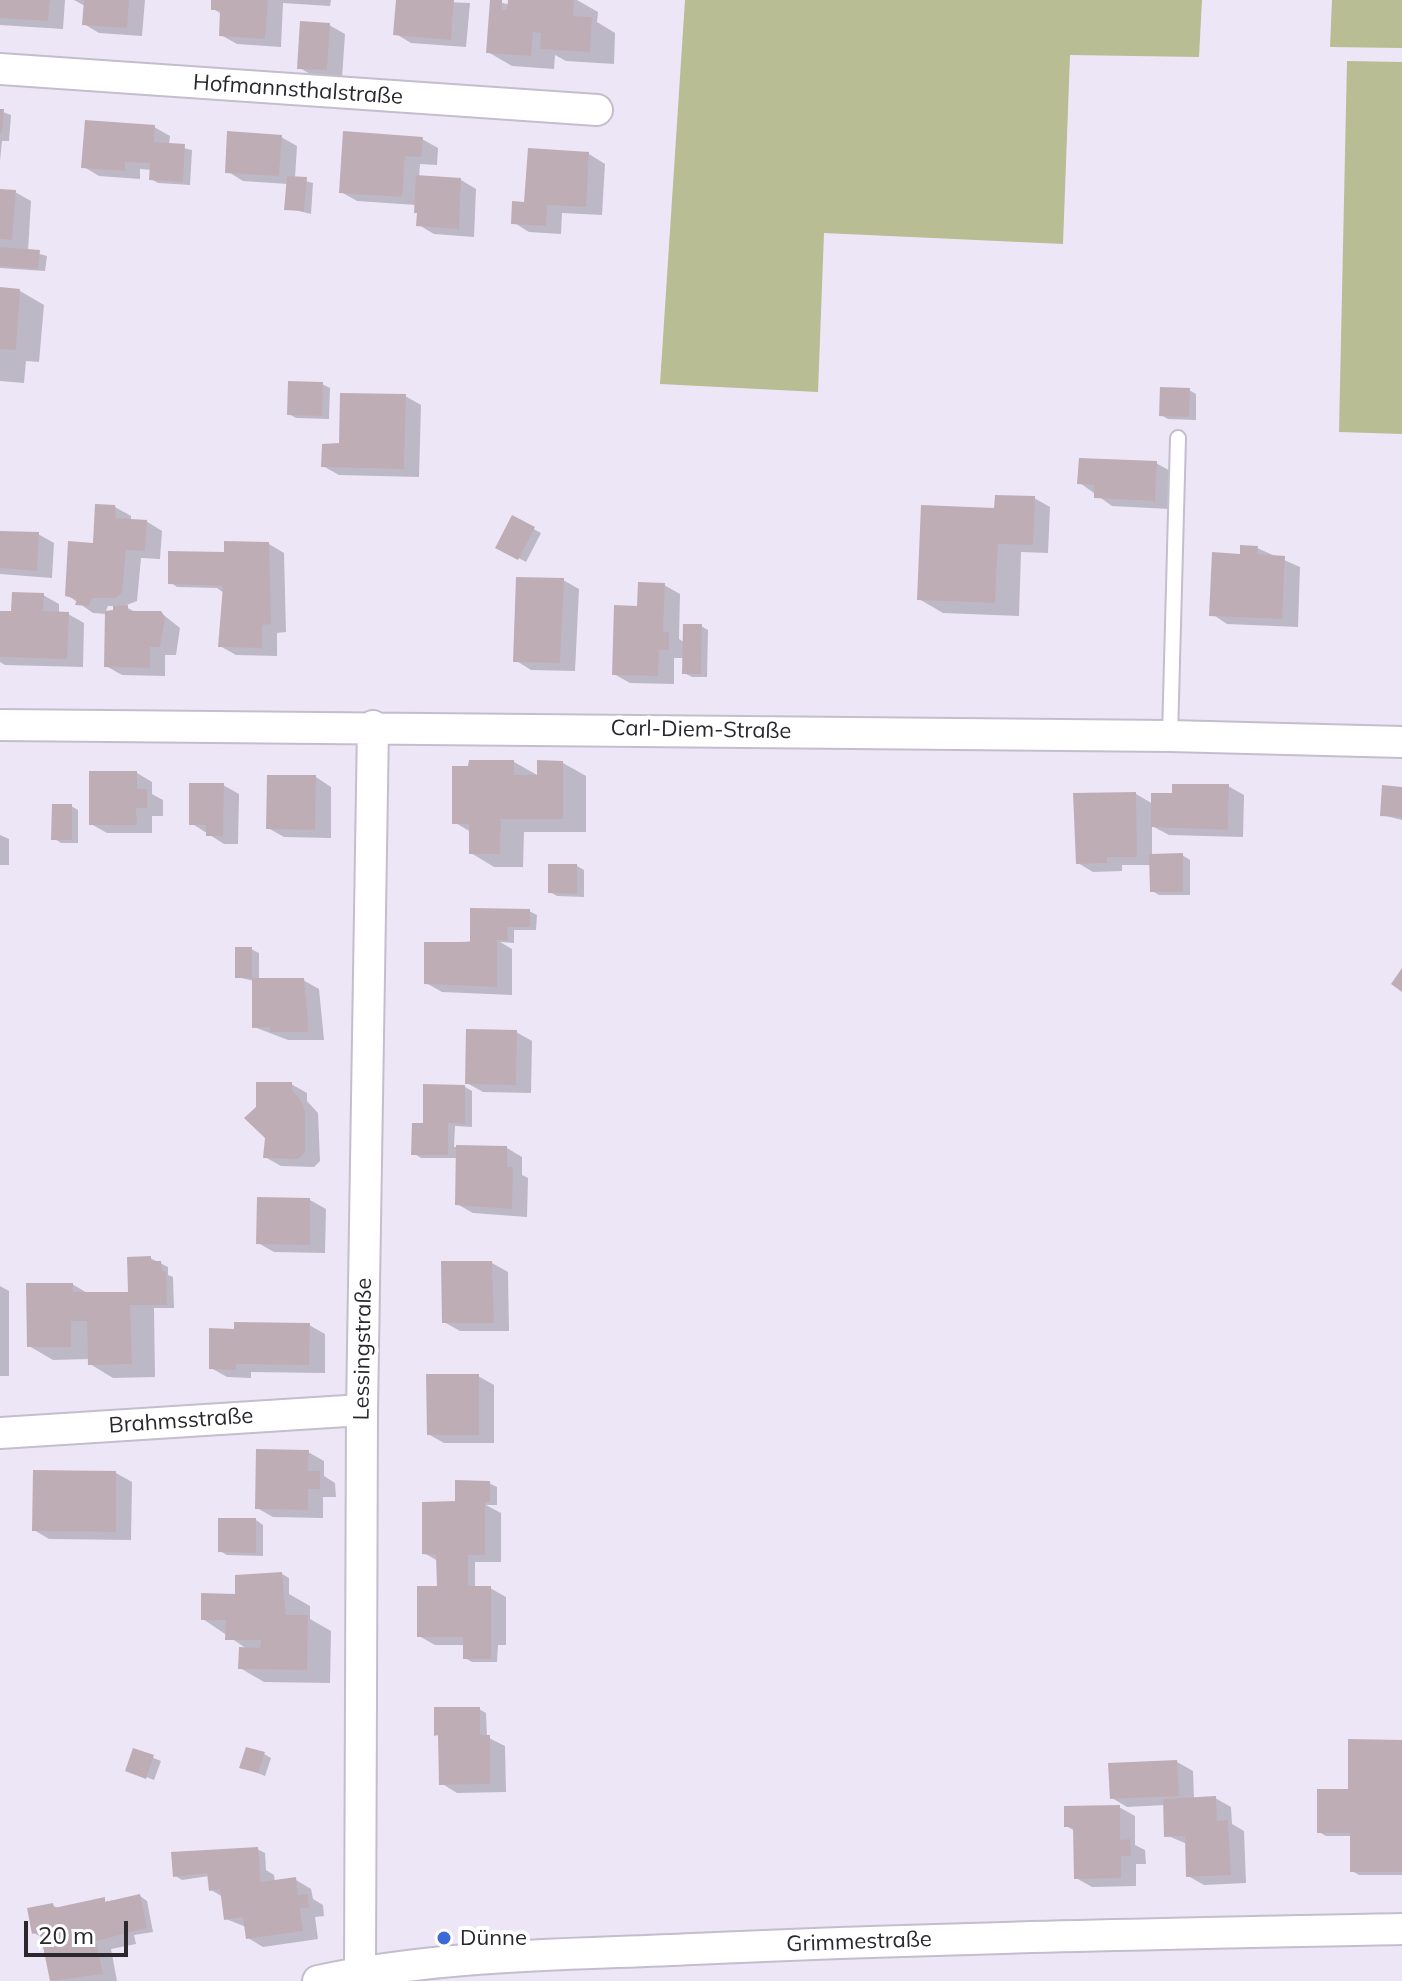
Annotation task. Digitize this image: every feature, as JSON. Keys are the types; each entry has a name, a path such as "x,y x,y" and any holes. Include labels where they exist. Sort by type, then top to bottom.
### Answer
{"street":[{"name":"Hofmannsthalstraße","path":"0,69 597,110"},
{"name":"Carl-Diem-Straße","path":"0,725 373,726 1402,742"},
{"name":"Lessingstraße","path":"360,1972 362,1410 373,726"},
{"name":"Brahmsstraße","path":"0,1433 362,1410"},
{"name":"Grimmestraße","path":"318,1981 360,1972 492,1970 874,1941 1402,1929"}],"lane":[{"path":"1170,736 1178,438"}],"green space":[{"path":"685,0 1202,0 1199,57 1070,55 1063,244 824,233 818,392 660,384"},
{"path":"1332,0 1402,0 1402,48 1330,47"},
{"path":"1347,61 1402,62 1402,434 1339,432"}],"building":[{"path":"0,0 50,0 48,21 0,18"},
{"path":"84,0 129,0 127,28 82,25"},
{"path":"211,0 268,0 265,39 219,36 220,10 211,10"},
{"path":"396,0 454,0 451,40 393,35"},
{"path":"490,0 502,0 502,10 507,10 508,0 574,0 573,16 592,17 590,52 540,49 541,33 533,32 531,56 486,53"},
{"path":"300,21 330,23 327,70 297,69"},
{"path":"0,109 4,109 2,133 0,133"},
{"path":"85,120 155,125 154,142 185,144 183,182 149,180 150,163 125,162 125,171 81,168"},
{"path":"227,131 282,135 279,176 225,173"},
{"path":"343,131 423,137 421,157 405,156 402,197 339,193"},
{"path":"528,148 589,152 586,207 547,205 546,226 511,224 512,201 524,202"},
{"path":"416,175 461,178 459,229 416,226"},
{"path":"287,176 307,177 304,211 284,210"},
{"path":"0,189 16,190 12,240 0,239"},
{"path":"0,247 40,250 38,269 0,266"},
{"path":"0,287 20,289 16,350 0,349"},
{"path":"288,381 323,382 322,416 287,415"},
{"path":"1160,387 1190,388 1189,417 1159,416"},
{"path":"340,393 406,394 404,469 321,467 322,444 339,443"},
{"path":"1079,458 1157,461 1155,501 1094,498 1094,485 1077,484"},
{"path":"995,495 1035,496 1033,545 998,544 995,603 917,600 921,505 994,508"},
{"path":"95,504 115,505 116,518 147,520 145,551 126,550 122,592 116,598 92,598 89,606 75,605 77,599 65,596 68,541 93,543"},
{"path":"512,515 535,527 518,560 495,548"},
{"path":"0,531 39,532 37,571 0,568"},
{"path":"224,541 269,542 271,624 262,625 262,648 218,647 223,586 168,584 168,551 224,552"},
{"path":"1240,545 1258,546 1257,554 1285,556 1282,619 1209,616 1212,552 1240,554"},
{"path":"516,577 564,578 560,663 513,662"},
{"path":"638,582 665,583 663,632 669,632 669,650 659,650 658,676 612,675 614,605 637,606"},
{"path":"12,592 44,593 43,611 69,612 67,659 0,657 0,611 11,611"},
{"path":"128,605 128,611 161,611 165,617 160,647 150,647 150,668 104,667 105,611 113,610 113,606"},
{"path":"683,624 702,624 701,674 682,674"},
{"path":"469,760 514,760 514,775 537,775 537,760 563,761 563,819 501,819 500,854 469,854 469,824 452,824 452,766 468,766"},
{"path":"89,771 137,771 137,789 147,789 147,808 136,808 137,825 89,825"},
{"path":"267,775 316,775 315,830 266,829"},
{"path":"189,783 224,783 223,836 206,836 206,825 189,825"},
{"path":"1172,784 1229,784 1228,830 1151,827 1151,793 1172,793"},
{"path":"1382,785 1402,787 1402,817 1380,816"},
{"path":"1136,792 1137,857 1107,857 1107,863 1076,864 1073,793"},
{"path":"52,804 72,804 72,840 51,840"},
{"path":"1183,853 1183,892 1150,892 1149,854"},
{"path":"548,864 577,864 577,894 548,893"},
{"path":"470,908 530,909 530,927 507,927 508,940 497,940 497,987 424,984 424,942 470,942"},
{"path":"235,947 252,947 252,978 235,978"},
{"path":"1402,968 1402,992 1391,984"},
{"path":"252,978 304,978 309,1032 270,1032 270,1027 252,1028"},
{"path":"466,1029 517,1030 516,1085 465,1084"},
{"path":"256,1082 292,1082 292,1090 305,1111 305,1152 298,1159 263,1158 265,1138 244,1118 256,1107"},
{"path":"423,1084 465,1085 465,1124 448,1123 448,1155 411,1155 412,1123 423,1123"},
{"path":"456,1145 507,1146 507,1167 513,1167 512,1209 455,1205"},
{"path":"257,1197 310,1198 310,1245 256,1244"},
{"path":"151,1256 151,1261 161,1261 162,1271 166,1271 167,1305 130,1305 132,1364 88,1365 87,1321 71,1321 71,1347 27,1347 26,1283 73,1283 73,1292 128,1292 127,1257"},
{"path":"441,1261 492,1261 494,1323 442,1323"},
{"path":"234,1322 310,1323 309,1365 236,1364 236,1370 209,1369 209,1328 234,1329"},
{"path":"426,1374 479,1374 479,1435 427,1435"},
{"path":"256,1449 309,1450 308,1471 320,1471 320,1489 308,1489 308,1510 255,1509"},
{"path":"33,1470 116,1471 116,1532 32,1531"},
{"path":"455,1480 490,1481 490,1502 485,1502 485,1555 468,1555 468,1586 491,1586 491,1659 463,1659 463,1637 417,1637 417,1586 437,1586 436,1555 422,1554 422,1502 455,1501"},
{"path":"218,1518 256,1518 256,1553 218,1552"},
{"path":"282,1572 286,1615 308,1615 307,1670 238,1669 239,1647 260,1648 261,1640 225,1640 226,1620 201,1620 201,1593 235,1594 235,1575"},
{"path":"434,1707 480,1707 480,1735 490,1735 490,1784 439,1785"},
{"path":"1348,1739 1402,1740 1402,1872 1350,1872 1350,1833 1317,1833 1317,1789 1348,1789"},
{"path":"246,1747 265,1752 258,1773 239,1768"},
{"path":"133,1748 154,1755 146,1779 125,1771"},
{"path":"1177,1760 1179,1796 1110,1799 1108,1763"},
{"path":"1216,1796 1217,1821 1228,1820 1231,1875 1186,1877 1185,1836 1164,1837 1163,1799"},
{"path":"1120,1805 1120,1840 1130,1839 1131,1856 1121,1856 1121,1878 1074,1879 1073,1827 1064,1827 1064,1806"},
{"path":"258,1847 261,1882 296,1877 298,1895 308,1894 309,1908 300,1908 303,1931 246,1939 243,1917 224,1920 220,1889 209,1891 207,1873 173,1877 171,1852"},
{"path":"140,1894 147,1928 96,1941 103,1974 50,1981 40,1932 32,1934 27,1908 53,1903 54,1908 105,1897 105,1902"}],"place":[{"name":"Dünne","path":"444,1938"}]}
